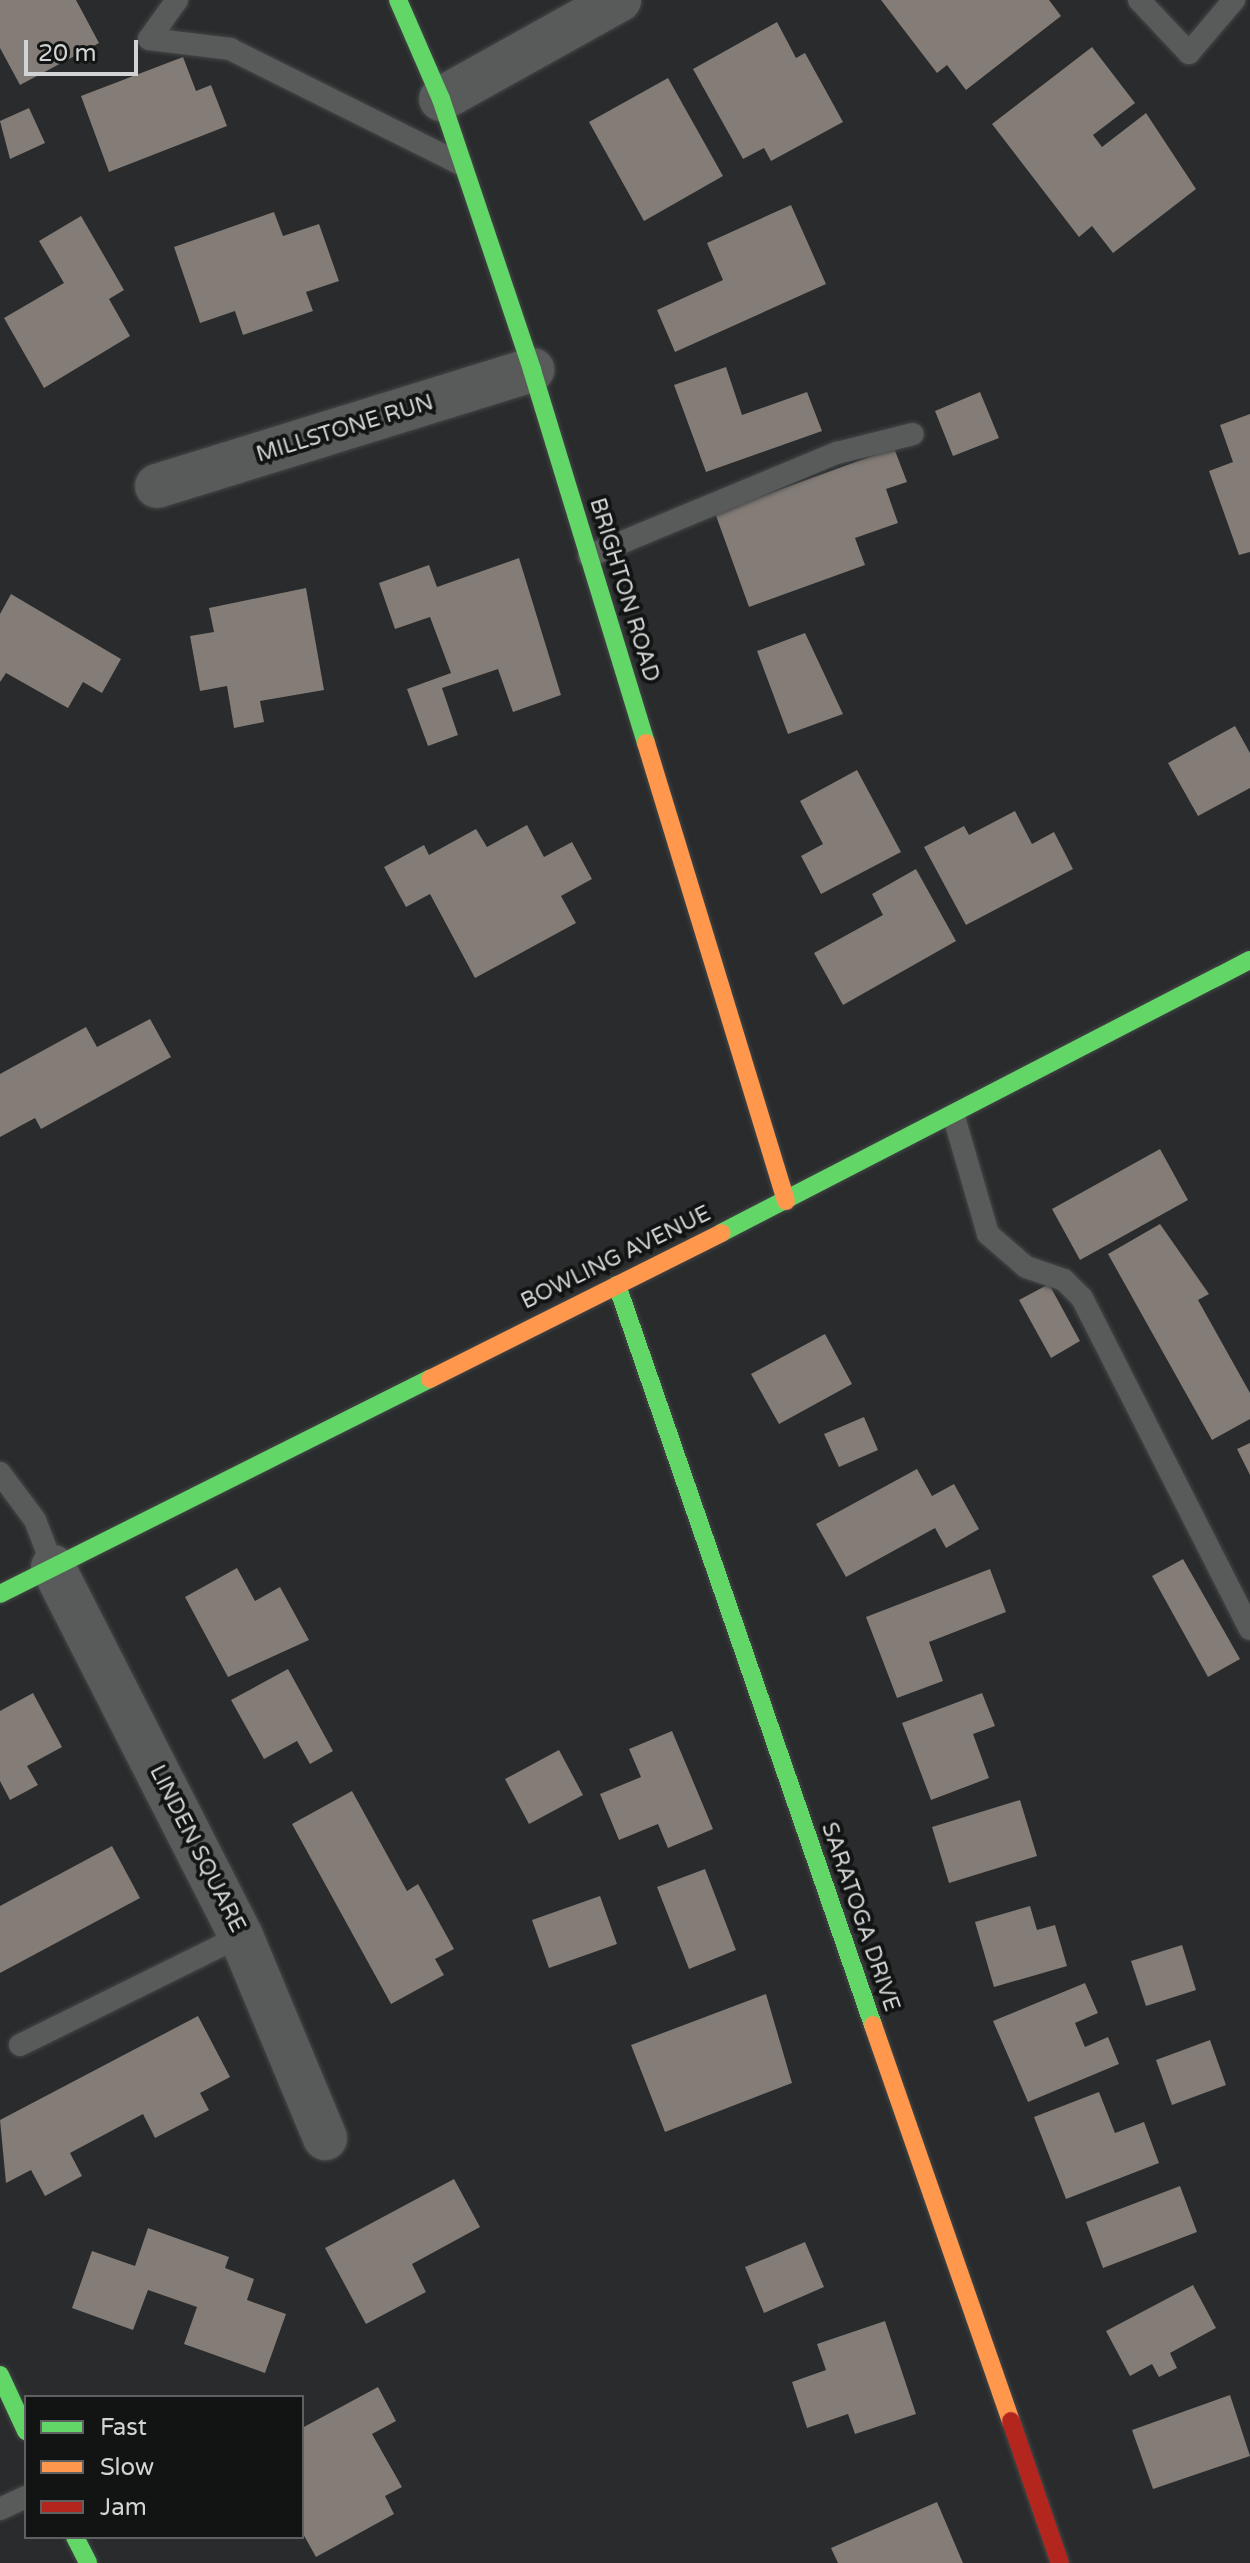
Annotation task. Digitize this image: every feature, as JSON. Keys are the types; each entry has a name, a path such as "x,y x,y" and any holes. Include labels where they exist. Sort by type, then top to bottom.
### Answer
{"street":[{"name":"BRIGHTON ROAD","path":"398,0 441,99 532,370 786,1201"},
{"path":"441,99 619,0"},
{"name":"MILLSTONE RUN","path":"157,486 532,370"},
{"name":"BOWLING AVENUE","path":"0,1594 954,1117 1250,960"},
{"name":"SARATOGA DRIVE","path":"617,1285 1060,2563"},
{"name":"LINDEN SQUARE","path":"53,1567 241,1936 325,2138"},
{"path":"0,2375 24,2427"},
{"path":"76,2539 88,2563"}],"lane":[{"path":"177,0 149,39 230,49 463,165"},
{"path":"1139,0 1189,53 1234,0"},
{"path":"589,556 837,453 913,434"},
{"path":"954,1117 988,1234 1026,1267 1064,1280 1082,1298 1250,1629"},
{"path":"0,1473 35,1520 53,1567"},
{"path":"20,2045 241,1936"},
{"path":"0,2509 24,2498"}],"building":[{"path":"0,0 76,0 99,43 20,85 0,48"},
{"path":"881,0 1049,0 1061,16 966,90 947,65 937,73"},
{"path":"777,22 796,58 805,53 843,122 771,161 764,148 743,159 693,69"},
{"path":"1092,47 1135,103 1093,135 1102,147 1146,113 1196,189 1113,253 1092,226 1079,237 992,124"},
{"path":"183,57 196,91 211,85 227,126 109,172 81,96"},
{"path":"668,78 723,176 644,221 589,122"},
{"path":"29,108 45,143 10,159 0,121"},
{"path":"791,205 826,284 675,352 657,310 723,280 707,243"},
{"path":"274,212 283,236 319,224 339,281 306,292 313,311 243,335 235,311 200,323 174,247"},
{"path":"81,216 124,290 109,299 130,336 44,388 4,318 64,283 39,241"},
{"path":"726,367 742,415 807,392 822,431 706,472 674,385"},
{"path":"980,392 999,438 953,456 935,411"},
{"path":"1250,414 1250,552 1239,555 1209,471 1233,462 1220,425"},
{"path":"894,448 907,482 886,489 898,523 855,538 865,565 749,607 715,513"},
{"path":"519,558 561,695 513,712 498,669 442,688 458,735 428,746 407,689 451,673 430,617 395,629 379,583 429,565 437,587"},
{"path":"306,588 324,690 260,701 264,722 234,728 227,686 200,691 190,636 214,632 209,608"},
{"path":"11,594 121,659 102,693 83,682 68,708 6,673 0,682 0,614"},
{"path":"805,633 843,714 788,734 757,651"},
{"path":"1235,726 1250,753 1250,788 1198,816 1168,763"},
{"path":"857,770 901,852 821,894 801,856 823,844 800,801"},
{"path":"1015,811 1032,844 1054,832 1073,869 966,925 924,847 964,826 969,835"},
{"path":"527,825 544,857 572,842 592,879 561,896 576,923 475,978 430,894 406,907 384,867 424,845 429,855 476,829 487,847"},
{"path":"916,869 956,941 843,1005 814,953 883,915 872,894"},
{"path":"150,1019 171,1057 41,1129 35,1118 0,1137 0,1074 86,1027 97,1047"},
{"path":"1160,1149 1188,1200 1080,1260 1052,1209"},
{"path":"1160,1224 1209,1294 1198,1300 1250,1393 1250,1419 1212,1440 1108,1254"},
{"path":"1049,1284 1080,1341 1051,1358 1019,1300"},
{"path":"825,1334 852,1384 779,1424 751,1374"},
{"path":"864,1417 878,1450 839,1467 824,1434"},
{"path":"1250,1443 1250,1475 1237,1449"},
{"path":"917,1469 932,1496 954,1484 979,1529 946,1548 935,1528 846,1577 816,1524"},
{"path":"1183,1559 1240,1659 1208,1677 1152,1576"},
{"path":"237,1568 255,1601 280,1587 309,1640 228,1677 185,1597"},
{"path":"990,1569 1006,1612 929,1642 943,1681 897,1698 866,1617"},
{"path":"288,1669 333,1751 310,1764 297,1741 264,1759 231,1700"},
{"path":"33,1693 62,1747 27,1766 38,1785 10,1800 0,1781 0,1711"},
{"path":"982,1693 995,1726 973,1734 989,1778 931,1800 902,1723"},
{"path":"672,1731 713,1829 668,1848 658,1824 619,1840 600,1794 641,1777 629,1749"},
{"path":"559,1750 583,1795 529,1824 505,1779"},
{"path":"352,1791 407,1891 418,1884 454,1949 435,1959 444,1975 391,2004 292,1824"},
{"path":"1020,1800 1037,1856 949,1883 932,1827"},
{"path":"112,1846 140,1898 0,1973 0,1906"},
{"path":"705,1869 736,1950 689,1969 657,1887"},
{"path":"600,1896 617,1944 549,1968 532,1920"},
{"path":"1030,1906 1037,1930 1055,1925 1067,1966 994,1987 975,1922"},
{"path":"1182,1945 1196,1990 1146,2006 1131,1961"},
{"path":"1085,1983 1098,2013 1075,2023 1085,2047 1108,2037 1119,2064 1028,2102 993,2021"},
{"path":"766,1994 792,2083 665,2132 631,2045"},
{"path":"198,2016 230,2077 200,2093 209,2110 155,2138 143,2114 70,2153 82,2176 45,2196 31,2170 6,2183 0,2120"},
{"path":"1210,2040 1226,2085 1172,2105 1156,2060"},
{"path":"1099,2092 1115,2133 1144,2122 1159,2163 1066,2199 1034,2117"},
{"path":"454,2179 480,2227 412,2264 426,2292 366,2324 325,2248"},
{"path":"1180,2186 1197,2232 1103,2268 1086,2222"},
{"path":"148,2228 229,2257 225,2268 254,2279 247,2300 286,2314 265,2373 184,2344 197,2307 148,2290 133,2330 72,2308 92,2251 135,2266"},
{"path":"805,2242 824,2287 764,2313 745,2267"},
{"path":"1193,2285 1216,2328 1170,2353 1177,2368 1159,2377 1152,2364 1130,2376 1106,2331"},
{"path":"885,2321 916,2414 855,2434 848,2414 807,2428 792,2382 826,2370 817,2344"},
{"path":"378,2387 396,2421 372,2434 402,2487 385,2496 394,2514 316,2557 304,2536 304,2427"},
{"path":"1230,2395 1250,2456 1153,2489 1132,2430"},
{"path":"937,2502 963,2563 838,2563 831,2548"}],"traffic: fast":[{"path":"398,0 441,99 532,370 646,743"},
{"path":"721,1233 1250,960"},
{"path":"617,1285 873,2025"},
{"path":"0,1594 430,1379"},
{"path":"0,2375 24,2427"},
{"path":"76,2539 88,2563"}],"traffic: slow":[{"path":"646,743 786,1201"},
{"path":"430,1379 721,1233"},
{"path":"873,2025 1011,2421"}],"traffic: jam":[{"path":"1011,2421 1060,2563"}]}
